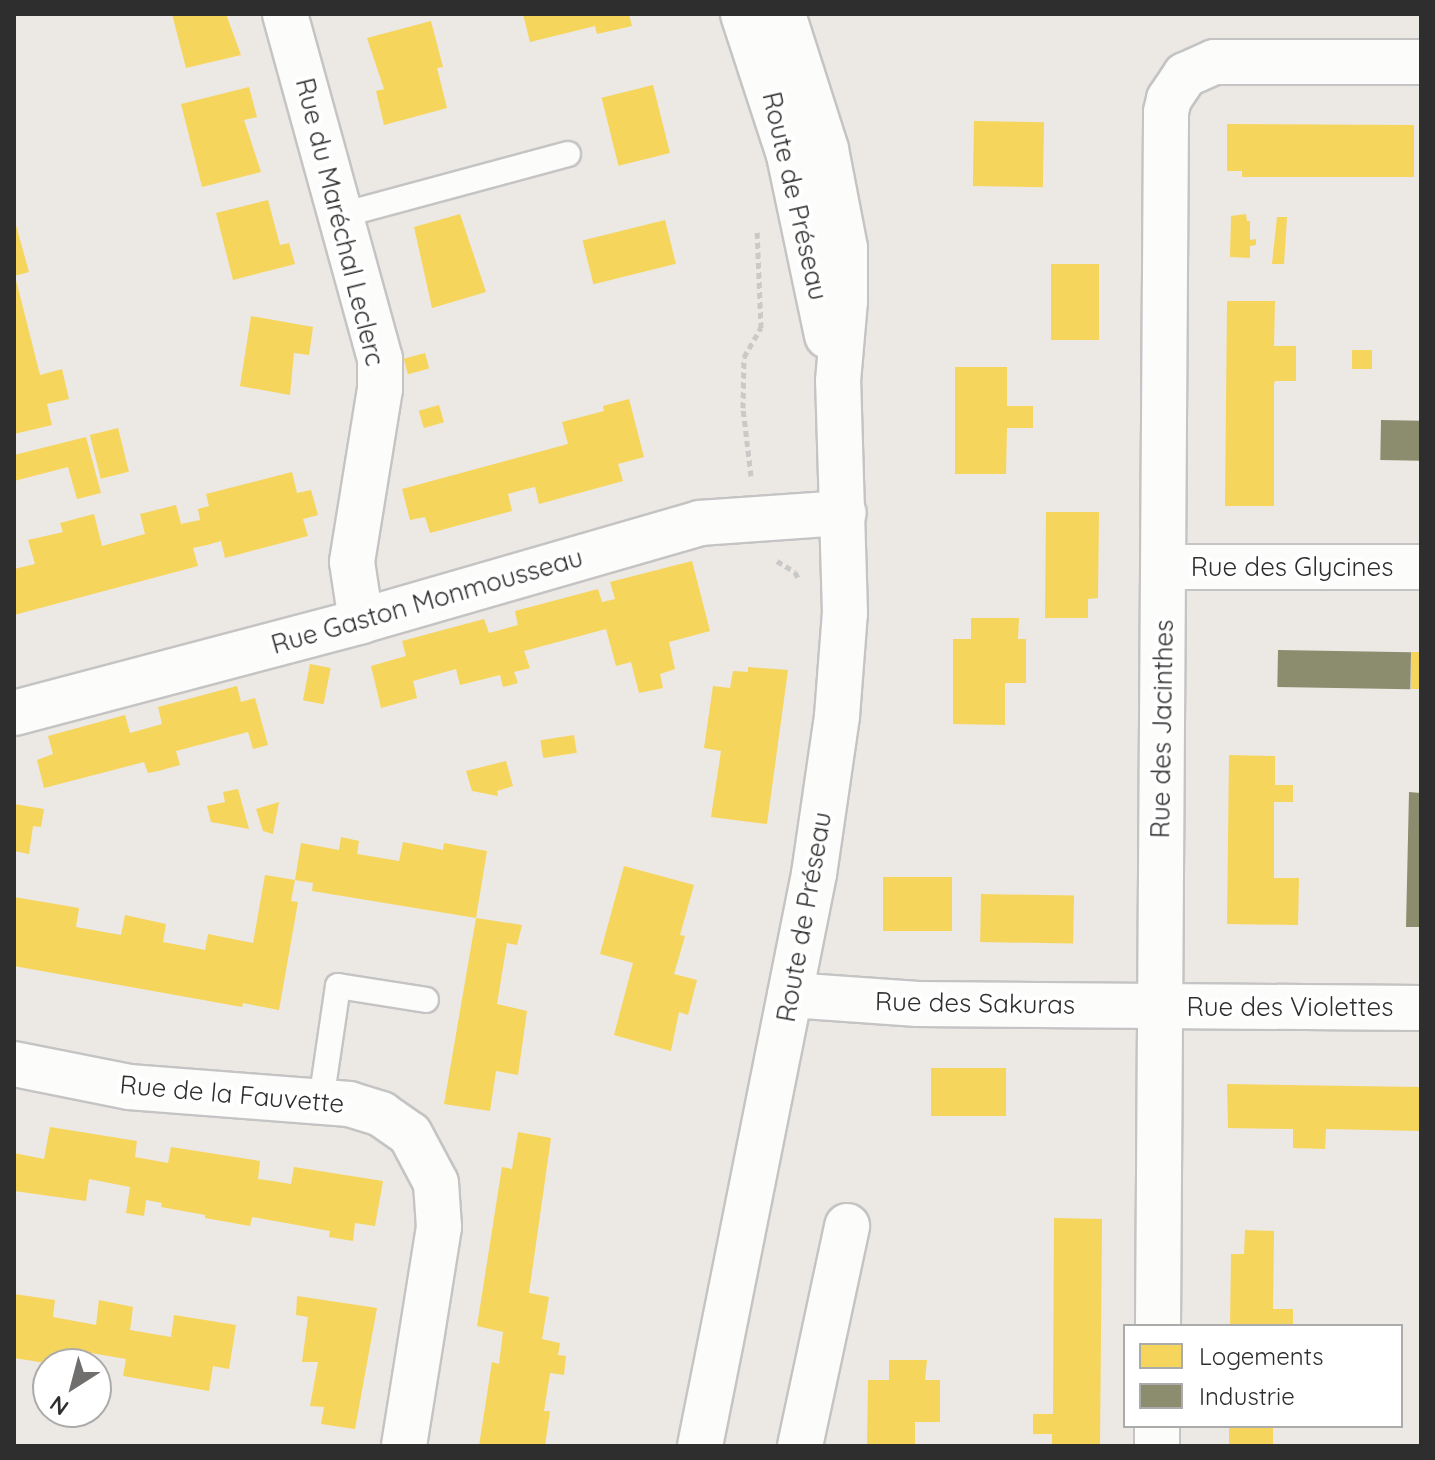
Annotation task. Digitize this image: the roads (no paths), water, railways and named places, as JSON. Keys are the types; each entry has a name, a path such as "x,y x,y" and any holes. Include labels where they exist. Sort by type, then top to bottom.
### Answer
{"street":[{"name":"Rue du Maréchal Leclerc","path":"285,14 342,215 381,372 352,562 354,597 361,621"},
{"name":"Route de Préseau","path":"743,14 789,155 838,381"},
{"name":"Route de Préseau","path":"700,1446 814,874 837,716 845,613 838,381 846,276 841,222 822,136 783,14"},
{"name":"Rue des Jacinthes","path":"1158,1324 1166,112 1176,86 1185,75 1214,62 1421,62"},
{"name":"Rue Gaston Monmousseau","path":"14,713 361,621 700,523 844,513"},
{"name":"Rue des Glycines","path":"1164,567 1421,567"},
{"name":"Rue des Sakuras","path":"790,995 918,1004 1159,1006"},
{"name":"Rue des Violettes","path":"1159,1006 1421,1008"},
{"name":"Rue de la Fauvette","path":"14,1064 129,1087 365,1107 395,1122 421,1151 436,1183 439,1204 436,1253 404,1446"},
{"path":"800,1446 847,1226"}],"lane":[{"path":"342,215 568,154"},
{"path":"321,1101 338,986 426,1000"}]}
